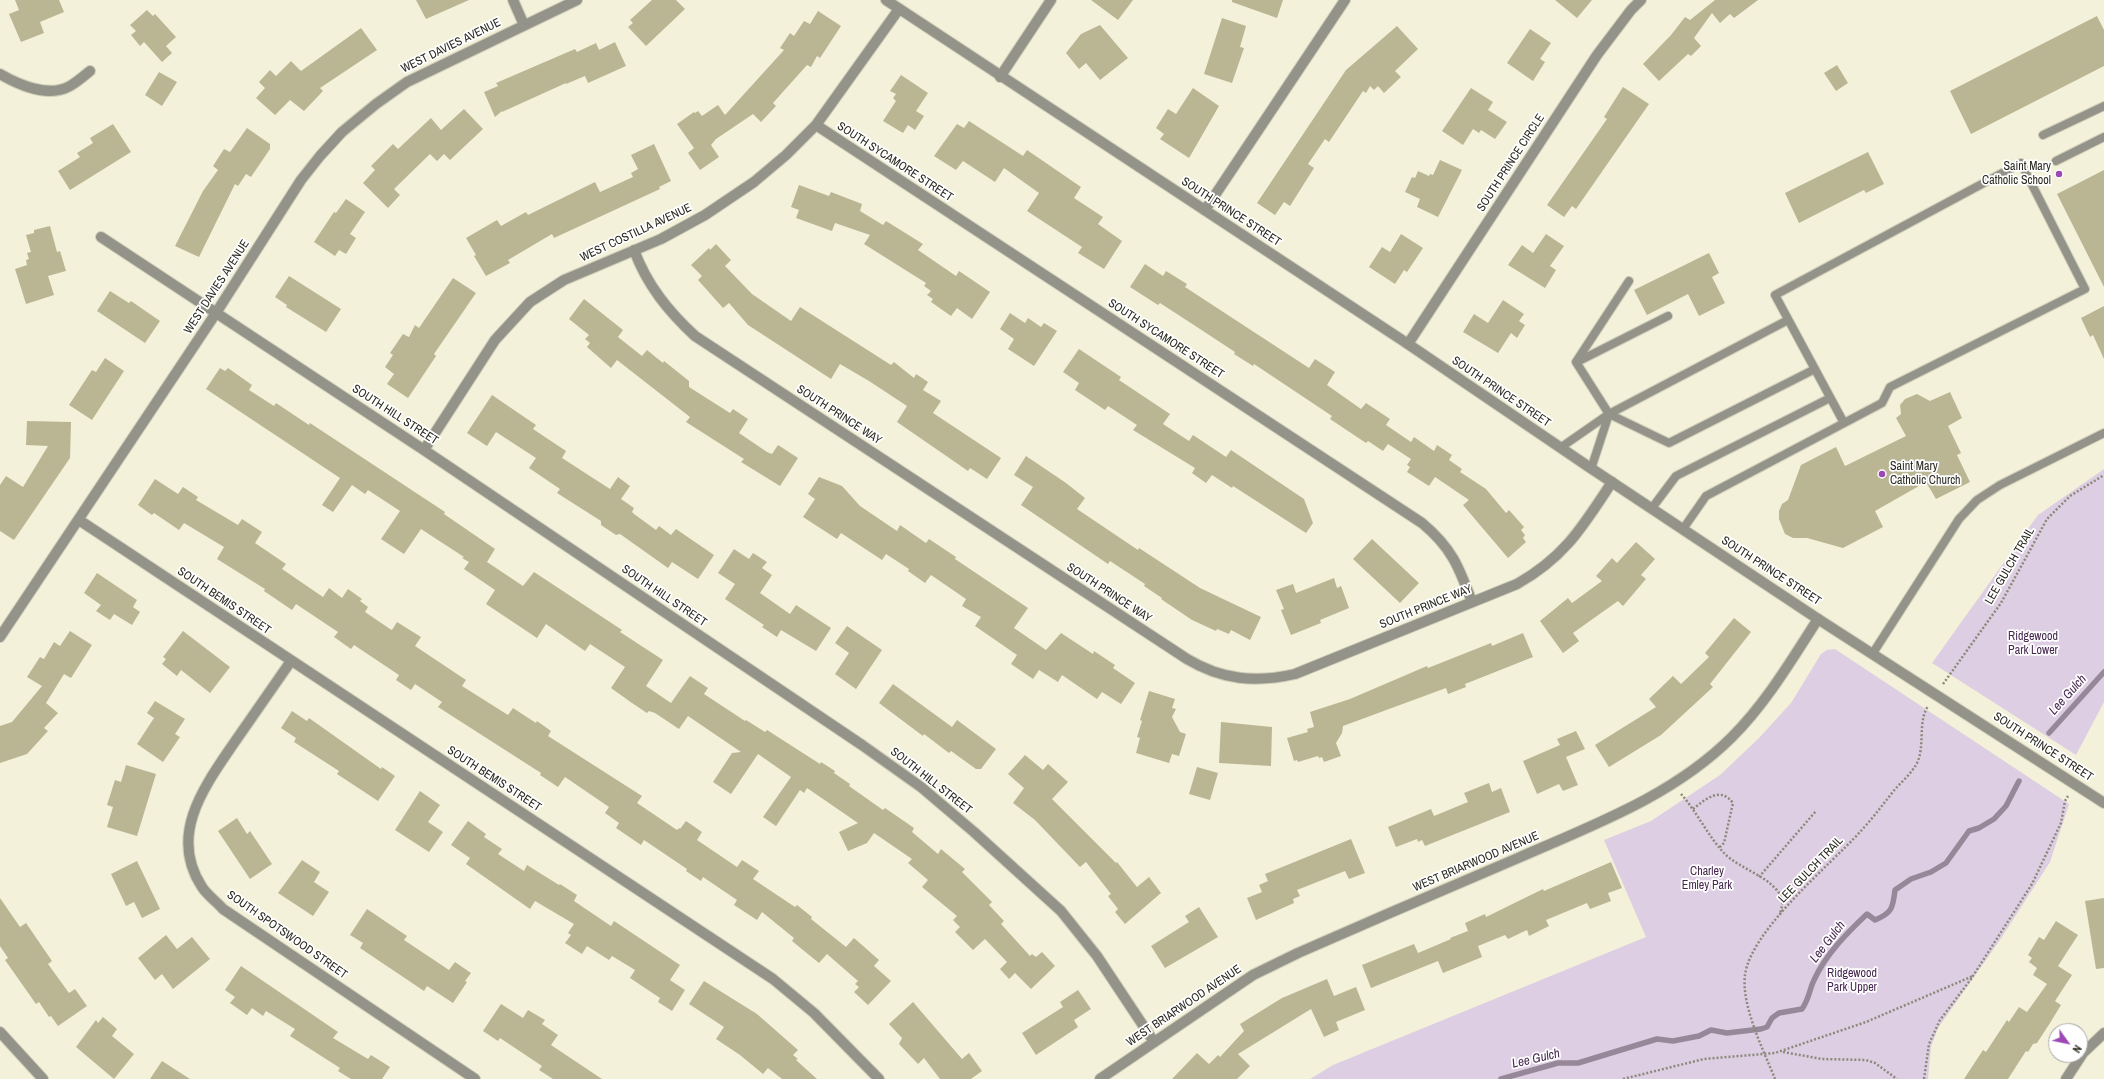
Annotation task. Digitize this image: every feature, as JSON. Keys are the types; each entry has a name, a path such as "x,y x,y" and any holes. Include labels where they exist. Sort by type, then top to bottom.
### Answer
{"street":[{"path":"513,0 524,25"},
{"name":"WEST DAVIES AVENUE","path":"0,637 216,313 301,180 320,156 342,132 376,104 407,82 576,0"},
{"name":"SOUTH PRINCE STREET","path":"886,0 1000,77 1408,344 1591,469 2104,803"},
{"path":"1000,77 1051,0"},
{"path":"1205,210 1345,0"},
{"name":"SOUTH PRINCE CIRCLE","path":"1408,344 1597,55 1631,10 1641,0"},
{"name":"WEST COSTILLA AVENUE","path":"424,450 495,340 530,302 564,280 661,239 705,215 759,177 786,155 816,125 899,9"},
{"path":"0,74 23,85 46,91 69,87 90,71"},
{"name":"SOUTH SYCAMORE STREET","path":"816,125 1422,523 1434,533 1457,562 1472,602"},
{"name":"SOUTH HILL STREET","path":"101,238 424,450 862,744 921,788 974,832 1061,911 1097,956 1154,1042"},
{"name":"SOUTH PRINCE WAY","path":"634,250 640,265 658,298 677,320 695,336 1198,666 1221,675 1252,680 1273,679 1295,674 1517,584 1540,571 1559,555 1578,534 1612,482"},
{"name":"SOUTH BEMIS STREET","path":"79,520 290,661 773,979 814,1013 879,1079"},
{"name":"WEST BRIARWOOD AVENUE","path":"1100,1079 1253,975 1286,959 1614,816 1683,779 1731,738 1750,718 1782,674 1818,618"},
{"name":"SOUTH SPOTSWOOD STREET","path":"290,661 209,779 196,804 190,824 188,841 190,862 202,888 223,909 475,1079"},
{"path":"0,1032 43,1079"},
{"path":"2066,1079 2083,1053 2104,1033"}],"lane":[{"path":"2043,135 2104,106"},
{"path":"2056,161 2104,138"},
{"path":"1683,529 1706,496 1844,423 1882,402 1890,387 2085,289 2021,163 1775,295 1844,423"},
{"path":"1576,362 1629,281"},
{"path":"1576,362 1668,316"},
{"path":"1560,448 1609,414 1788,320"},
{"path":"1576,362 1609,414 1669,443 1815,369"},
{"path":"1652,508 1676,476 1830,398"},
{"path":"1591,469 1609,414"},
{"path":"1873,653 1959,519 1977,500 2000,485 2104,433"}],"path":[{"name":"LEE GULCH TRAIL","path":"1945,681 2001,603 2047,519 2070,496 2104,475"},
{"name":"LEE GULCH TRAIL","path":"1775,1079 1752,1019 1745,994 1745,975 1751,957 1758,945 1780,916 1860,832 1916,764 1922,745 1926,709"},
{"path":"1924,1079 1929,1044 1940,1020 1974,976 2042,866 2061,823 2065,801 2075,783"},
{"path":"1673,784 1720,847 1732,860 1759,877 1781,897 1782,906 1780,916"},
{"path":"1693,809 1712,795 1716,794 1730,798 1733,803 1724,844 1720,847"},
{"path":"1759,877 1816,811"},
{"path":"1781,1052 1866,1022 1974,976"},
{"path":"1623,1079 1704,1059 1781,1052 1822,1059 1866,1060 1875,1063 1897,1079"}],"green space":[{"name":"Ridgewood Park Lower","path":"2104,469 2104,702 2076,755 1932,663 2038,515"},
{"name":"Ridgewood Park Upper","path":"1835,649 2069,804 2050,862 2000,940 1938,1028 1931,1047 1928,1079 1310,1079 1333,1065 1646,937 1604,840 1651,821 1720,775 1759,738 1791,703 1821,654 1827,650"}],"building":[{"path":"15,0 59,0 64,12 40,22 44,33 21,42 9,14 19,10"},
{"path":"416,0 469,0 426,19"},
{"path":"652,0 676,0 685,9 646,46 628,27 633,23 630,20"},
{"path":"1091,0 1133,0 1118,20"},
{"path":"1232,0 1283,0 1277,18 1232,2"},
{"path":"1555,0 1592,0 1577,18"},
{"path":"1715,0 1758,0 1734,18 1730,14 1720,23 1712,13 1694,38 1701,46 1691,56 1688,54 1659,81 1643,64 1671,35 1685,17 1690,20"},
{"path":"147,10 153,16 155,14 176,37 166,46 172,53 162,62 144,42 140,46 131,35 136,31 130,25"},
{"path":"818,11 841,26 820,58 817,56 811,67 807,65 773,103 776,106 761,122 753,114 716,139 711,145 719,157 700,170 688,153 694,148 677,124 694,112 695,113 698,111 702,116 718,105 725,115 784,50 780,48 790,33 794,36 804,21 810,24"},
{"path":"2097,16 2104,30 2104,66 1971,134 1950,91"},
{"path":"1222,18 1246,26 1240,47 1244,48 1232,83 1204,74"},
{"path":"1100,25 1128,58 1100,80 1086,63 1079,69 1066,53 1081,34"},
{"path":"1397,26 1418,49 1395,71 1401,77 1384,93 1378,86 1374,90 1370,86 1366,93 1363,91 1329,142 1325,139 1308,164 1314,168 1290,206 1284,202 1275,215 1257,203 1346,70"},
{"path":"361,28 377,50 320,88 323,91 304,111 290,100 275,115 256,98 265,88 259,82 270,70 276,76 291,61 301,71"},
{"path":"1530,29 1551,43 1540,59 1545,62 1533,81 1507,63"},
{"path":"615,42 626,66 588,83 585,76 566,83 502,111 495,117 484,92 498,86 496,83 575,49 577,52 596,43 599,50"},
{"path":"1837,65 1848,83 1836,91 1824,73"},
{"path":"159,72 177,82 162,106 145,95"},
{"path":"901,75 928,93 916,111 924,116 915,130 908,125 903,133 883,121 896,101 893,98 896,94 890,91"},
{"path":"1623,87 1649,104 1576,209 1572,206 1564,217 1547,205 1607,119 1604,117"},
{"path":"1193,88 1219,106 1189,158 1160,139 1164,134 1156,128 1168,109 1176,114"},
{"path":"1471,88 1493,102 1488,110 1507,122 1495,139 1481,130 1479,133 1473,129 1463,145 1442,131"},
{"path":"464,109 483,129 450,160 444,154 437,161 430,154 394,189 400,195 388,208 363,183 375,170 371,166 393,144 398,149 431,118 441,130"},
{"path":"969,121 1023,156 1027,150 1081,187 1074,198 1103,217 1098,224 1122,241 1104,269 1078,253 1082,247 1027,211 1039,193 1004,168 995,182 963,161 956,170 934,156 957,124 964,128"},
{"path":"113,124 131,152 70,190 58,171 80,157 77,153 93,143 90,138"},
{"path":"247,128 270,144 270,149 251,177 246,174 238,186 235,184 199,257 175,246 203,191 218,170 213,166 224,149 230,152"},
{"path":"654,144 671,181 659,187 660,189 554,238 552,234 508,260 510,263 486,276 474,256 476,255 466,238 497,220 501,226 526,212 528,215 595,182 600,192 633,177 631,173 638,169 631,155"},
{"path":"1868,152 1884,184 1866,193 1864,190 1799,223 1785,193"},
{"path":"1440,160 1462,170 1438,217 1417,207 1420,199 1405,192 1412,177 1415,178 1418,171 1429,176 1430,174 1433,175"},
{"path":"2104,170 2104,287 2057,194"},
{"path":"799,185 829,196 831,192 862,204 860,211 883,225 886,221 923,244 918,250 956,276 959,271 990,292 972,319 957,308 951,316 931,302 933,299 927,295 931,291 924,286 926,283 864,244 870,235 835,223 832,231 796,218 799,210 791,207"},
{"path":"346,199 365,212 350,234 356,238 346,254 339,250 335,256 314,242 334,212 336,213"},
{"path":"50,226 57,252 60,251 66,271 48,276 54,295 26,304 15,269 27,265 26,260 29,259 27,253 31,252 26,235 34,233 34,230"},
{"path":"1401,234 1423,248 1407,272 1404,270 1395,284 1369,267 1382,247 1390,252"},
{"path":"1546,234 1564,246 1550,266 1556,270 1545,288 1508,265 1522,245 1533,253"},
{"path":"716,244 731,260 725,266 752,294 791,321 800,307 891,365 894,362 914,378 916,374 928,382 923,390 941,401 933,413 1001,458 987,479 970,468 968,471 897,422 907,406 869,381 840,364 831,379 748,325 729,303 723,308 698,280 702,276 691,265 709,248 710,250"},
{"path":"1709,253 1719,273 1712,277 1725,303 1699,316 1688,294 1647,315 1634,290"},
{"path":"1145,264 1163,276 1166,271 1187,284 1185,287 1309,368 1315,359 1335,372 1327,385 1361,409 1366,403 1390,419 1386,425 1411,442 1414,437 1434,451 1437,445 1452,455 1449,460 1462,469 1460,472 1486,489 1506,513 1509,510 1524,527 1521,530 1525,535 1523,538 1526,542 1508,558 1463,505 1469,500 1435,477 1429,486 1407,472 1410,467 1407,465 1411,459 1388,444 1383,451 1368,441 1366,443 1330,419 1332,416 1254,364 1253,366 1234,354 1235,352 1160,303 1158,305 1130,287"},
{"path":"289,276 341,309 326,332 286,307 287,305 275,297"},
{"path":"453,278 476,293 434,354 436,356 408,398 387,384 394,374 385,367 393,355 390,353 403,334 409,337 415,325 419,328"},
{"path":"110,291 129,303 131,301 160,321 145,343 97,311"},
{"path":"584,299 623,330 618,337 642,356 647,350 663,363 664,361 689,381 689,387 730,413 733,409 748,419 739,433 767,452 772,454 778,445 798,458 780,486 741,462 744,459 686,422 690,417 617,360 611,368 587,347 590,343 585,339 589,335 569,319"},
{"path":"1503,300 1524,314 1519,321 1525,325 1517,338 1511,333 1498,353 1463,332 1474,314 1488,323"},
{"path":"2104,306 2104,359 2093,335 2090,337 2081,318"},
{"path":"1010,313 1025,323 1028,318 1041,327 1044,323 1057,331 1034,366 1008,349 1014,339 1000,329"},
{"path":"1079,349 1121,377 1119,380 1170,414 1163,424 1189,441 1193,435 1226,457 1231,450 1304,499 1313,523 1306,533 1233,486 1232,488 1212,475 1206,483 1192,473 1195,468 1133,430 1137,425 1108,406 1105,410 1075,390 1079,383 1063,372"},
{"path":"105,358 124,371 92,420 69,405 92,370 96,372"},
{"path":"220,368 225,371 228,368 252,385 249,390 274,406 276,403 309,425 310,423 445,512 444,514 495,549 487,562 523,586 534,572 622,630 620,632 663,660 646,686 671,703 690,676 708,688 704,694 745,721 746,720 765,732 767,730 820,764 821,762 835,771 834,773 850,784 849,786 883,810 885,808 914,828 912,832 938,854 941,849 965,869 962,872 992,902 989,905 1004,921 1001,924 1030,956 1032,954 1036,957 1042,952 1055,966 1031,989 1015,973 1009,979 1000,969 1007,962 985,939 973,950 955,932 960,927 953,920 957,916 922,887 928,880 908,863 912,859 874,833 867,843 848,851 839,832 858,823 807,788 804,793 800,790 776,826 763,817 791,777 758,754 731,794 713,782 732,753 741,752 688,716 679,729 655,713 649,711 647,713 611,688 625,667 590,644 585,651 546,624 537,638 486,604 495,590 464,569 469,562 462,558 464,557 421,529 404,554 381,539 400,511 368,490 365,494 352,485 333,512 322,505 340,478 206,389"},
{"name":"Saint Mary Catholic Church","path":"1950,392 1962,418 1948,426 1961,453 1957,455 1970,482 1936,499 1926,482 1875,511 1883,527 1843,548 1807,538 1793,538 1785,534 1779,519 1779,511 1782,504 1788,500 1801,465 1836,447 1845,466 1906,436 1896,418 1901,414 1900,405 1905,399 1917,394 1930,401"},
{"path":"492,395 536,425 533,429 566,451 562,458 610,489 618,477 630,486 621,499 634,508 632,512 634,514 656,530 659,526 671,535 676,529 714,555 698,579 672,562 668,568 620,534 616,535 601,525 601,521 557,493 560,489 529,468 536,458 496,432 487,446 467,433"},
{"path":"27,421 71,422 70,458 14,540 0,531 0,485 6,476 23,487 48,446 26,445"},
{"path":"1026,456 1066,483 1085,498 1077,509 1138,550 1139,548 1200,588 1261,617 1250,640 1231,630 1229,634 1217,629 1216,631 1192,620 1144,586 1145,584 1110,561 1108,564 1021,505 1033,487 1014,475"},
{"path":"819,477 842,486 860,506 897,531 900,525 926,543 929,539 956,557 955,559 1028,608 1014,628 1046,650 1061,633 1093,654 1094,651 1115,665 1113,668 1135,683 1121,704 1102,692 1097,699 1062,675 1058,682 1039,670 1033,679 1011,664 1017,655 975,626 981,617 962,606 966,599 931,575 925,583 908,571 909,569 886,554 882,560 841,533 837,539 803,517 815,499 808,494"},
{"path":"155,479 178,494 183,487 198,497 196,500 238,525 242,519 262,532 255,543 286,564 282,569 323,597 329,588 342,598 348,589 362,599 360,601 368,607 365,612 390,629 392,630 397,622 421,637 415,646 466,680 462,686 508,715 513,708 536,723 537,721 551,731 548,736 642,796 637,803 677,830 679,828 680,829 686,821 702,832 697,840 737,867 742,860 759,871 753,879 795,907 797,905 812,917 811,919 846,947 854,938 879,960 874,966 891,981 868,1005 854,992 859,987 855,984 858,981 827,954 819,963 792,941 794,938 762,912 757,920 734,905 737,900 703,877 701,881 686,871 687,869 644,840 641,845 616,828 619,823 605,813 609,807 565,777 558,787 540,775 541,773 438,707 442,702 415,684 411,690 396,680 399,675 354,645 351,649 334,637 338,632 296,604 292,610 264,591 265,589 217,559 224,547 184,523 179,530 154,513 152,515 138,505"},
{"path":"1372,539 1419,583 1400,603 1353,559"},
{"path":"1636,542 1655,559 1641,575 1646,579 1623,606 1618,601 1573,633 1579,641 1563,653 1540,621 1568,598 1572,603 1602,581 1596,576 1612,558 1617,563"},
{"path":"734,549 749,559 753,553 767,562 762,568 772,575 760,593 790,614 796,605 831,628 816,651 781,630 777,637 762,627 764,625 725,599 735,584 718,573"},
{"path":"97,573 137,600 133,607 140,612 132,625 114,614 110,620 96,611 101,605 84,593"},
{"path":"1334,578 1337,588 1341,586 1349,608 1320,620 1321,623 1291,635 1281,610 1284,609 1276,590 1293,584 1296,593"},
{"path":"1734,618 1751,632 1710,684 1713,687 1661,735 1609,767 1595,745 1656,707 1649,699 1673,676 1681,684 1709,657 1705,653"},
{"path":"847,626 882,650 856,689 835,674 849,653 835,643"},
{"path":"70,631 92,645 71,678 64,674 46,703 58,713 44,728 48,731 27,754 0,763 0,726 12,722 42,686 27,677 40,657 44,659 54,642 60,646"},
{"path":"183,631 230,667 210,693 181,670 177,676 162,664 166,659 163,657"},
{"path":"1523,633 1533,657 1465,684 1466,687 1448,694 1446,688 1343,726 1342,733 1336,743 1341,756 1324,762 1322,757 1319,758 1318,756 1298,762 1297,760 1294,761 1287,738 1308,732 1307,729 1314,727 1310,712 1350,699 1427,666 1428,668 1491,643 1492,646"},
{"path":"893,684 952,727 957,720 996,749 981,769 976,769 951,751 949,753 924,734 923,736 879,703"},
{"path":"1149,691 1175,699 1172,708 1176,709 1172,717 1180,732 1186,734 1179,756 1172,754 1169,763 1136,753 1140,738 1137,737 1142,721 1140,720"},
{"path":"155,701 185,719 175,734 180,737 163,762 137,744 154,718 147,713"},
{"path":"292,711 307,721 309,718 381,769 382,767 395,776 378,801 337,774 339,771 294,742 296,738 281,728"},
{"path":"1221,722 1272,727 1271,766 1219,763"},
{"path":"1576,731 1585,749 1566,757 1578,785 1563,791 1559,784 1537,794 1523,761 1560,745 1557,739"},
{"path":"1025,755 1043,770 1048,764 1068,782 1052,799 1116,863 1117,862 1137,887 1149,877 1161,893 1125,924 1115,912 1118,909 1108,896 1111,894 1086,862 1080,867 1035,820 1013,803 1024,788 1008,774"},
{"path":"126,765 156,774 137,836 107,827 113,807 107,805 115,780 121,782"},
{"path":"1197,767 1218,773 1210,800 1189,794"},
{"path":"1489,783 1492,792 1501,788 1510,812 1425,846 1422,840 1418,842 1417,839 1396,847 1388,827 1431,809 1434,816 1468,802 1464,793"},
{"path":"420,791 440,805 428,822 443,832 429,852 395,830"},
{"path":"237,818 247,834 250,831 272,864 250,879 218,831"},
{"path":"468,821 486,834 484,837 502,849 498,854 524,871 527,865 559,885 560,884 577,895 574,901 611,926 614,921 680,965 670,980 685,990 672,1011 658,1002 660,998 630,978 635,970 612,956 609,960 587,946 582,954 565,943 571,935 568,933 574,924 535,901 530,909 466,864 470,858 451,845"},
{"path":"1351,839 1365,873 1349,879 1345,871 1297,890 1300,896 1293,899 1294,903 1256,920 1247,898 1262,892 1259,885 1268,881 1265,874"},
{"path":"302,860 320,872 314,882 329,892 313,916 278,893"},
{"path":"137,861 160,909 142,918 134,902 126,906 111,874"},
{"path":"1611,862 1622,888 1608,893 1611,901 1590,909 1587,903 1546,920 1549,926 1529,936 1527,930 1508,939 1505,935 1478,946 1482,957 1443,973 1438,961 1371,988 1362,965 1414,944 1418,953 1468,931 1465,923 1485,914 1486,917 1543,889 1544,891"},
{"path":"0,898 20,927 26,923 52,961 48,964 69,993 75,989 87,1006 58,1026 51,1016 49,1017 39,1002 36,1004 5,960 8,958 0,946"},
{"path":"2104,898 2104,968 2096,969 2085,901"},
{"path":"1199,907 1218,937 1165,968 1151,946 1189,922 1185,916"},
{"path":"367,909 407,936 404,940 449,970 455,962 471,973 465,981 467,982 453,1003 427,986 424,991 360,948 363,943 350,935"},
{"path":"2056,921 2078,935 2058,966 2072,975 2055,1001 2061,1005 2050,1023 2048,1023 2048,1026 2037,1043 2033,1044 2028,1052 2026,1051 2008,1079 1964,1079 1983,1050 1986,1052 2007,1020 2009,1022 2019,1007 2027,1012 2047,984 2033,975 2037,968 2029,962 2032,958 2028,955 2039,937 2044,940"},
{"path":"166,935 177,949 192,937 210,959 173,989 162,974 155,980 138,958"},
{"path":"241,966 338,1032 333,1038 368,1059 371,1055 390,1067 382,1079 351,1079 338,1071 340,1068 290,1036 295,1029 266,1011 263,1016 252,1008 247,1015 230,1003 235,997 225,990"},
{"path":"1327,979 1334,996 1356,987 1365,1010 1336,1022 1339,1030 1324,1037 1311,1009 1238,1054 1250,1066 1237,1079 1172,1079 1197,1053 1209,1064 1218,1055 1220,1057 1244,1031 1240,1024 1282,998"},
{"path":"704,981 757,1014 798,1050 793,1055 798,1059 796,1060 817,1079 782,1079 768,1068 763,1074 740,1055 716,1039 724,1027 689,1004"},
{"path":"1078,990 1091,1009 1074,1020 1078,1027 1036,1055 1022,1033 1063,1007 1060,1002"},
{"path":"913,1002 962,1059 969,1053 982,1071 971,1079 940,1079 924,1058 918,1064 899,1044 902,1038 889,1024"},
{"path":"501,1004 523,1018 528,1010 545,1020 542,1024 558,1035 551,1045 602,1079 553,1079 539,1070 542,1066 500,1038 498,1041 483,1031"},
{"path":"103,1017 117,1029 112,1036 134,1054 114,1079 76,1047 96,1020 98,1023"},
{"path":"162,1061 190,1079 150,1079"}],"waterway":[{"name":"Lee Gulch","path":"2049,733 2104,672"},
{"name":"Lee Gulch","path":"1501,1079 1558,1063 1578,1063 1657,1039 1673,1041 1699,1036 1711,1030 1727,1033 1761,1029 1767,1027 1772,1018 1779,1013 1802,1009 1807,1001 1812,984 1819,970 1845,936 1867,914 1875,920 1885,915 1891,909 1895,890 1911,879 1931,872 1946,863 1969,831 1979,828 1994,819 2006,806 2019,781"}],"place":[{"name":"Saint Mary Catholic School","path":"2059,174"},
{"name":"Saint Mary Catholic Church","path":"1882,474"}],"park label":[{"name":"Charley Emley Park","path":"1707,879"}]}
